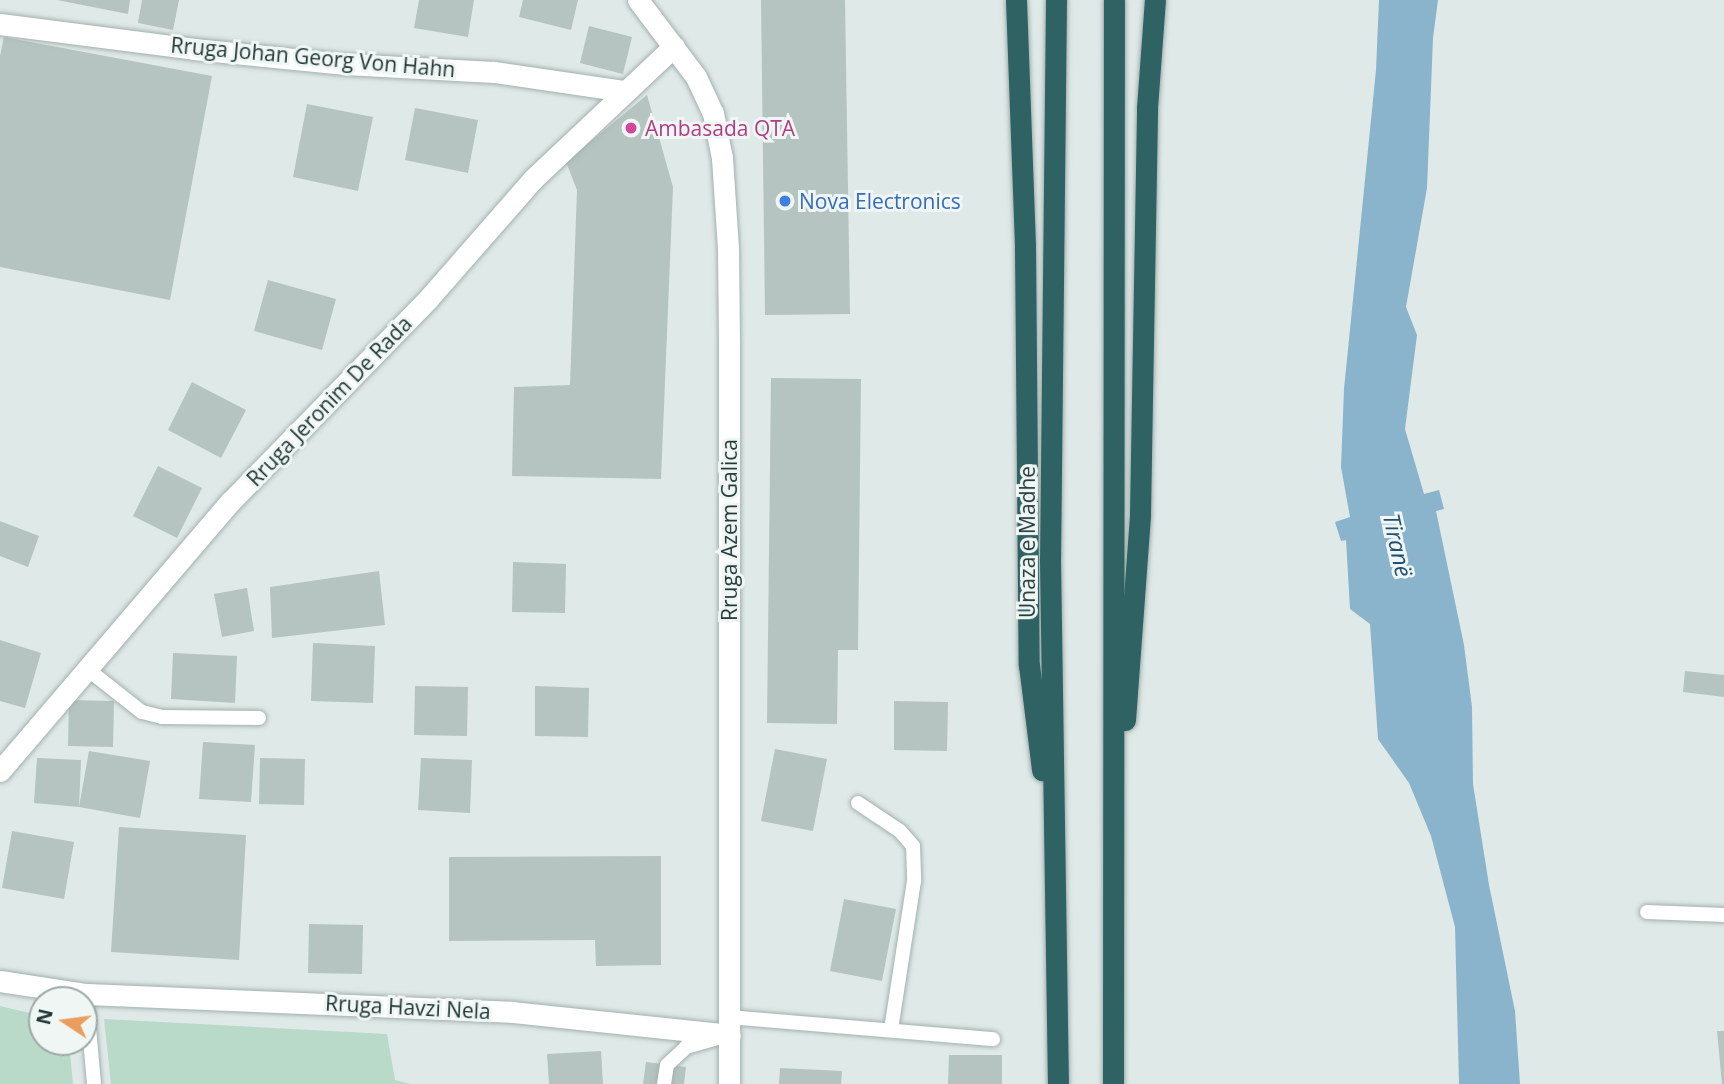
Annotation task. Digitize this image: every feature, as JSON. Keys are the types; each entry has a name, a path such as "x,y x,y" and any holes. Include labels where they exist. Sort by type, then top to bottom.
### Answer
{"highway":[{"path":"1017,0 1025,246 1029,665 1054,856"},
{"name":"Unaza e Madhe","path":"1056,0 1050,561 1058,1084"},
{"path":"1113,1084 1114,0"},
{"path":"1113,855 1140,514 1147,108 1155,0"}],"street":[{"name":"Rruga Azem Galica","path":"638,0 696,77 713,113 722,158 728,248 729,1084"},
{"name":"Rruga Johan Georg Von Hahn","path":"0,24 194,49 345,64 494,72 625,91"},
{"name":"Rruga Jeronim De Rada","path":"0,771 241,491 428,299 532,180 674,46"},
{"name":"Rruga Havzi Nela","path":"0,981 36,986"},
{"name":"Rruga Havzi Nela","path":"98,994 512,1012 730,1026"}],"lane":[{"path":"86,668 142,712 162,717 259,718"},
{"path":"858,803 900,831 913,846 914,881 891,1030"},
{"path":"1647,912 1724,915"},
{"path":"664,1084 667,1065 685,1047 730,1026 891,1030 993,1039"},
{"path":"92,1056 94,1084"}],"green space":[{"path":"0,1006 28,1013 28,1056 70,1056 73,1084 0,1084"},
{"path":"104,1019 387,1034 395,1080 411,1084 111,1084"}],"water":[{"name":"Tiranë","path":"1379,0 1438,0 1433,38 1427,188 1406,307 1417,335 1405,429 1424,494 1439,490 1444,509 1436,511 1464,645 1472,707 1473,784 1489,885 1515,1011 1520,1084 1459,1084 1455,927 1431,836 1409,783 1378,739 1370,624 1350,609 1346,540 1341,541 1335,522 1350,517 1341,467 1344,389 1376,70"}],"building":[{"path":"57,0 130,0 128,14"},
{"path":"142,0 179,0 173,30 138,23"},
{"path":"419,0 474,0 468,37 414,28"},
{"path":"523,0 578,0 571,30 519,17"},
{"path":"761,0 845,0 850,314 765,315"},
{"path":"589,26 632,37 623,74 580,63"},
{"path":"4,37 212,76 170,300 0,267 0,56"},
{"path":"647,95 673,187 661,479 512,476 514,387 570,385 577,190 566,162"},
{"path":"307,104 373,117 358,191 293,177"},
{"path":"415,108 478,120 468,173 405,160"},
{"path":"268,280 336,299 322,350 254,331"},
{"path":"771,378 861,379 858,650 838,650 837,724 767,723"},
{"path":"192,382 246,410 221,458 168,430"},
{"path":"158,466 202,488 177,538 133,516"},
{"path":"0,521 39,536 28,567 0,556"},
{"path":"513,562 566,564 565,613 512,612"},
{"path":"379,571 385,625 272,638 270,587"},
{"path":"247,588 254,631 222,637 214,594"},
{"path":"0,640 41,653 25,708 0,701"},
{"path":"313,643 375,646 373,703 311,701"},
{"path":"173,653 237,656 235,703 171,699"},
{"path":"1685,671 1724,675 1724,697 1683,692"},
{"path":"415,686 468,687 467,736 414,735"},
{"path":"535,686 589,688 588,737 535,736"},
{"path":"69,700 114,701 113,747 68,746"},
{"path":"894,701 948,702 947,751 894,750"},
{"path":"203,742 255,745 251,802 199,799"},
{"path":"775,749 827,759 813,831 761,821"},
{"path":"89,751 150,761 140,818 79,807"},
{"path":"37,758 81,760 79,807 34,803"},
{"path":"260,758 305,759 304,805 259,804"},
{"path":"421,758 472,760 470,813 418,810"},
{"path":"119,827 246,835 239,960 111,952"},
{"path":"12,831 74,842 64,899 2,888"},
{"path":"661,856 661,965 596,966 595,940 449,941 449,857"},
{"path":"844,899 896,909 882,981 830,971"},
{"path":"309,924 363,925 362,974 308,973"},
{"path":"1717,1031 1724,1031 1724,1084 1722,1084"},
{"path":"601,1051 603,1084 549,1084 547,1054"},
{"path":"949,1055 1002,1055 1002,1084 948,1084"},
{"path":"646,1062 686,1067 684,1084 643,1084"},
{"path":"780,1068 842,1071 841,1084 779,1084"}],"place":[{"name":"Ambasada QTA","path":"631,128"},
{"name":"Nova Electronics","path":"785,201"}]}
